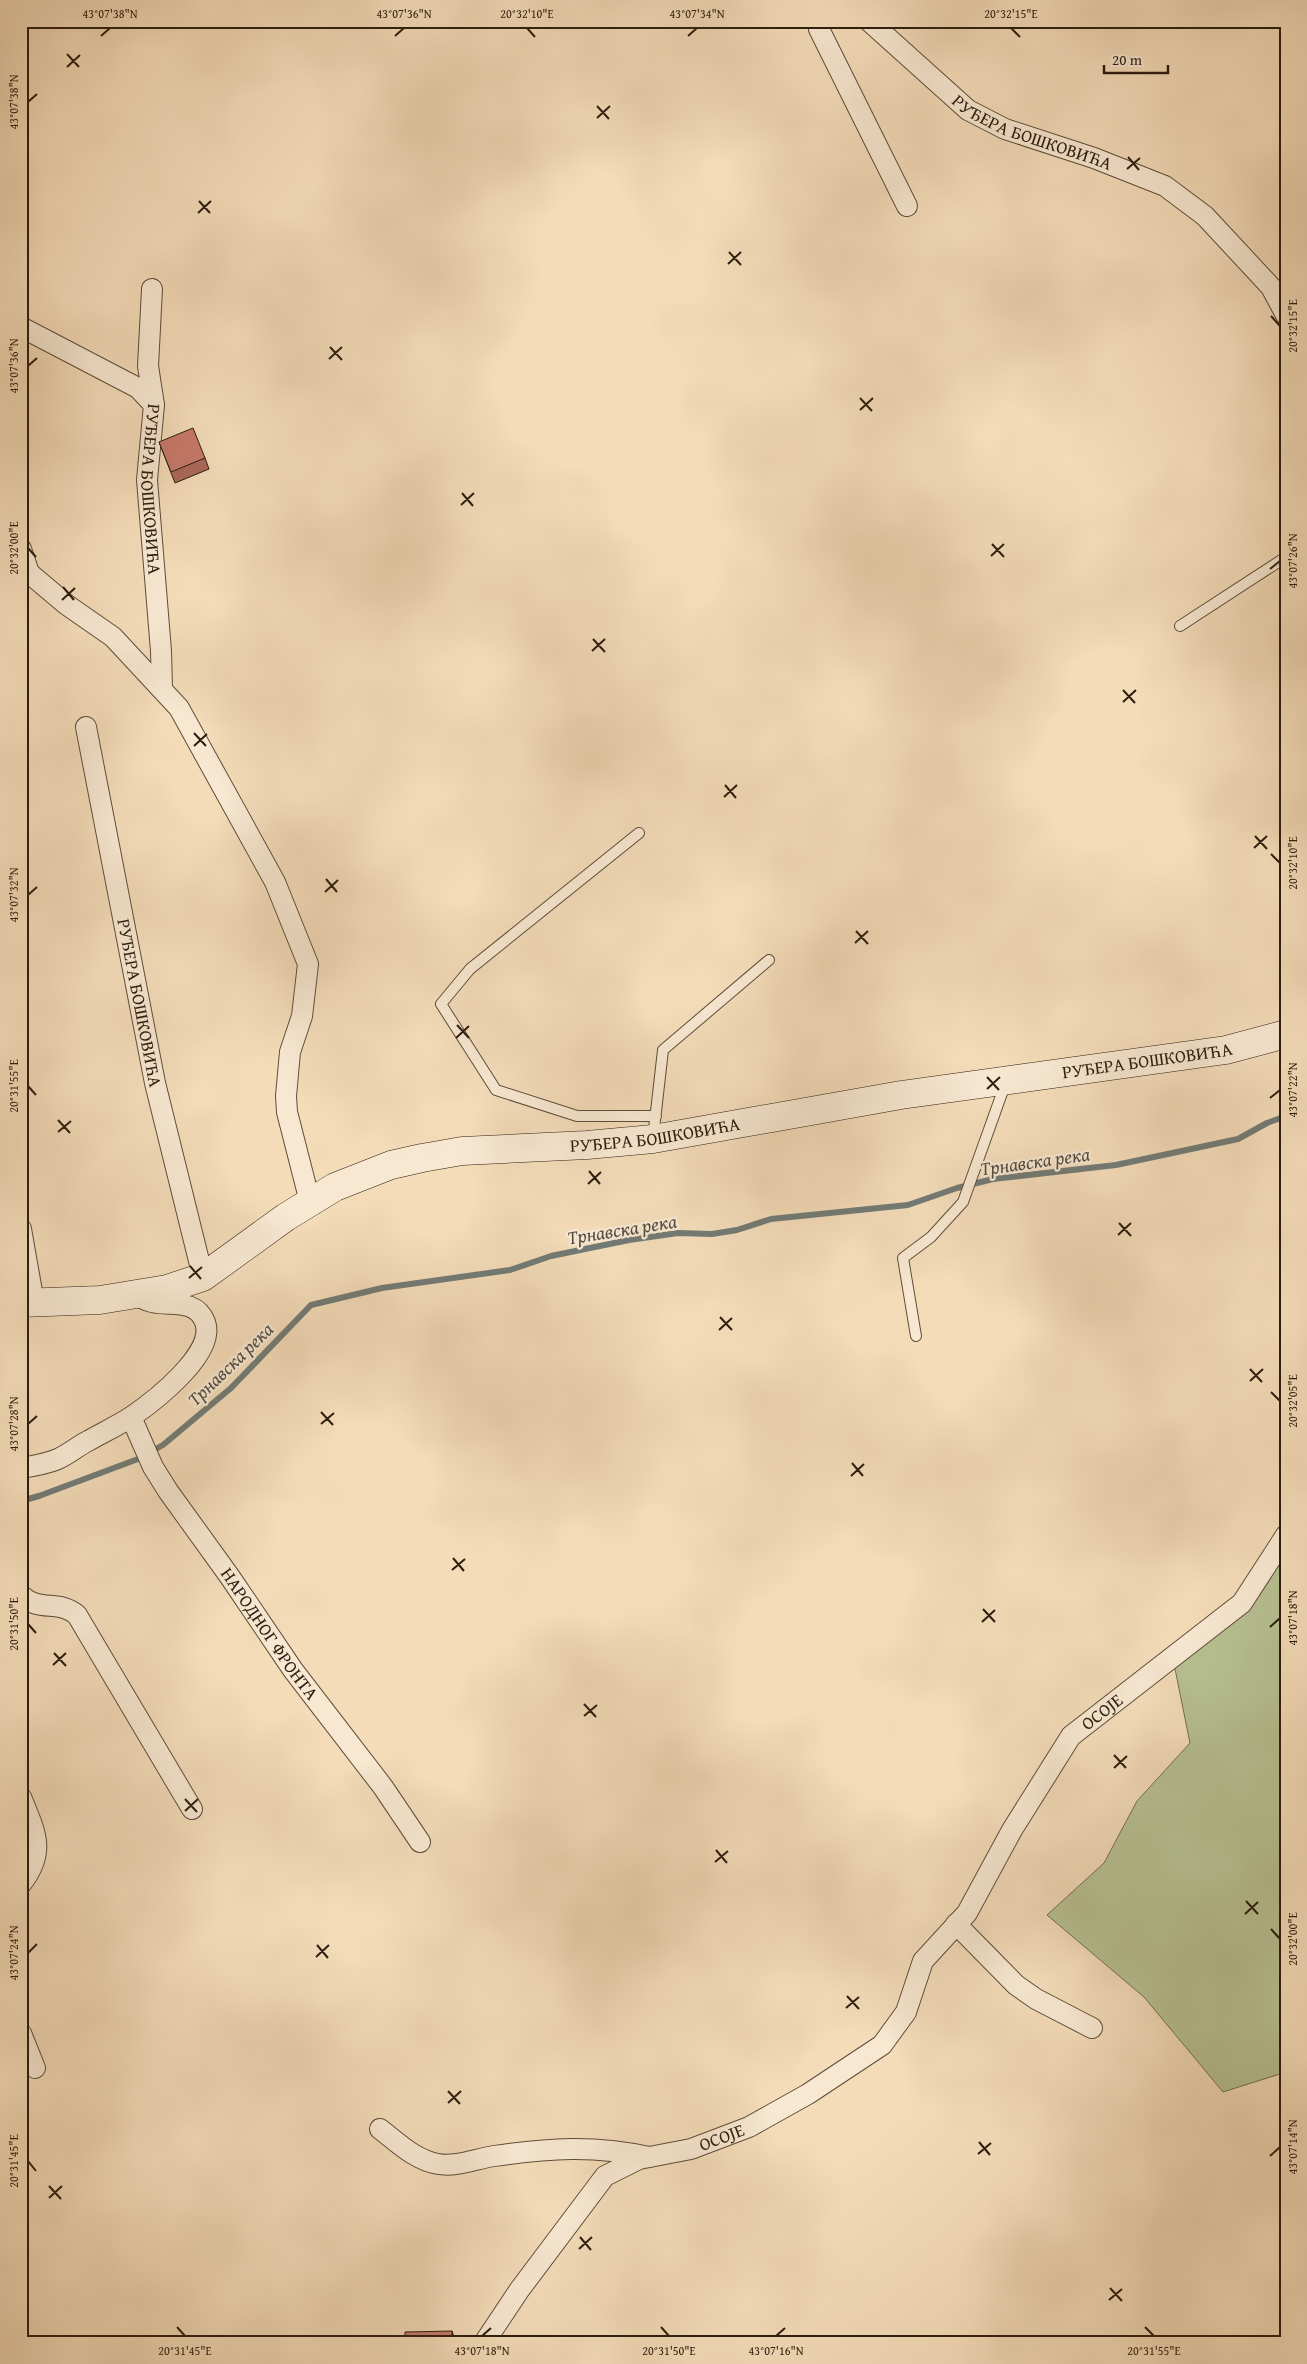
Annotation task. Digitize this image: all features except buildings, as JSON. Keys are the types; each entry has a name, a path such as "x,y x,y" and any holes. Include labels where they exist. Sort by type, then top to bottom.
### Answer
{"main road":[{"name":"РУЂЕРА БОШКОВИЋА","path":"27,1303 100,1300 167,1289 202,1276 310,1202 353,1178 396,1164 441,1154 502,1148 614,1144 654,1128 834,1105 1226,1050 1286,1034"}],"street":[{"path":"822,21 819,29 907,206"},
{"name":"РУЂЕРА БОШКОВИЋА","path":"869,21 968,110 1005,129 1094,158 1165,186 1205,216 1271,288 1286,315"},
{"name":"РУЂЕРА БОШКОВИЋА","path":"152,290 148,366 154,405 147,480 161,651 162,690"},
{"path":"21,327 138,388 154,405"},
{"path":"21,549 25,572 67,605 113,637 179,708 275,882 308,964 302,1016 290,1052 286,1088 287,1112 310,1202"},
{"name":"РУЂЕРА БОШКОВИЋА","path":"86,727 155,1082 202,1276"},
{"name":"РУЂЕРА БОШКОВИЋА","path":"21,1229 27,1303"},
{"path":"21,1468 42,1465 59,1459 131,1417 183,1373 194,1361 205,1338 206,1327 198,1312 183,1304 154,1304 137,1294"},
{"name":"НАРОДНОГ ФРОНТА","path":"131,1417 153,1467 293,1670 383,1787 420,1842"},
{"name":"ОСОЈЕ","path":"484,2343 520,2289 605,2176 639,2159 691,2149 749,2126 808,2094 882,2045 906,2012 923,1962 966,1912 1012,1830 1071,1736 1242,1603 1286,1535"},
{"path":"21,1595 35,1605 62,1606 70,1609 77,1615 192,1809"},
{"path":"21,1797 37,1837 38,1848 31,1870 21,1884"},
{"path":"956,1924 1016,1985 1036,1999 1092,2028"},
{"path":"21,2033 35,2068"},
{"path":"380,2129 416,2156 437,2164 456,2164 493,2156 562,2148 616,2150 648,2158"}],"lane":[{"path":"1180,626 1286,557"},
{"name":"РУЂЕРА БОШКОВИЋА","path":"639,833 470,969 441,1004 496,1090 577,1116 654,1128"},
{"path":"654,1128 663,1050 769,960"},
{"path":"916,1336 903,1258 931,1237 964,1200 1007,1080"}],"green space":[{"path":"1286,1535 1286,2072 1223,2092 1144,1997 1047,1915 1104,1863 1137,1801 1190,1743 1173,1659 1242,1603"}],"waterway":[{"name":"Трнавска река","path":"21,1501 138,1459 163,1445 231,1388 311,1305 382,1288 510,1270 551,1256 629,1240 678,1233 712,1234 737,1230 771,1219 908,1205 957,1188 993,1179 1116,1165 1238,1139 1267,1123 1286,1116"}]}
